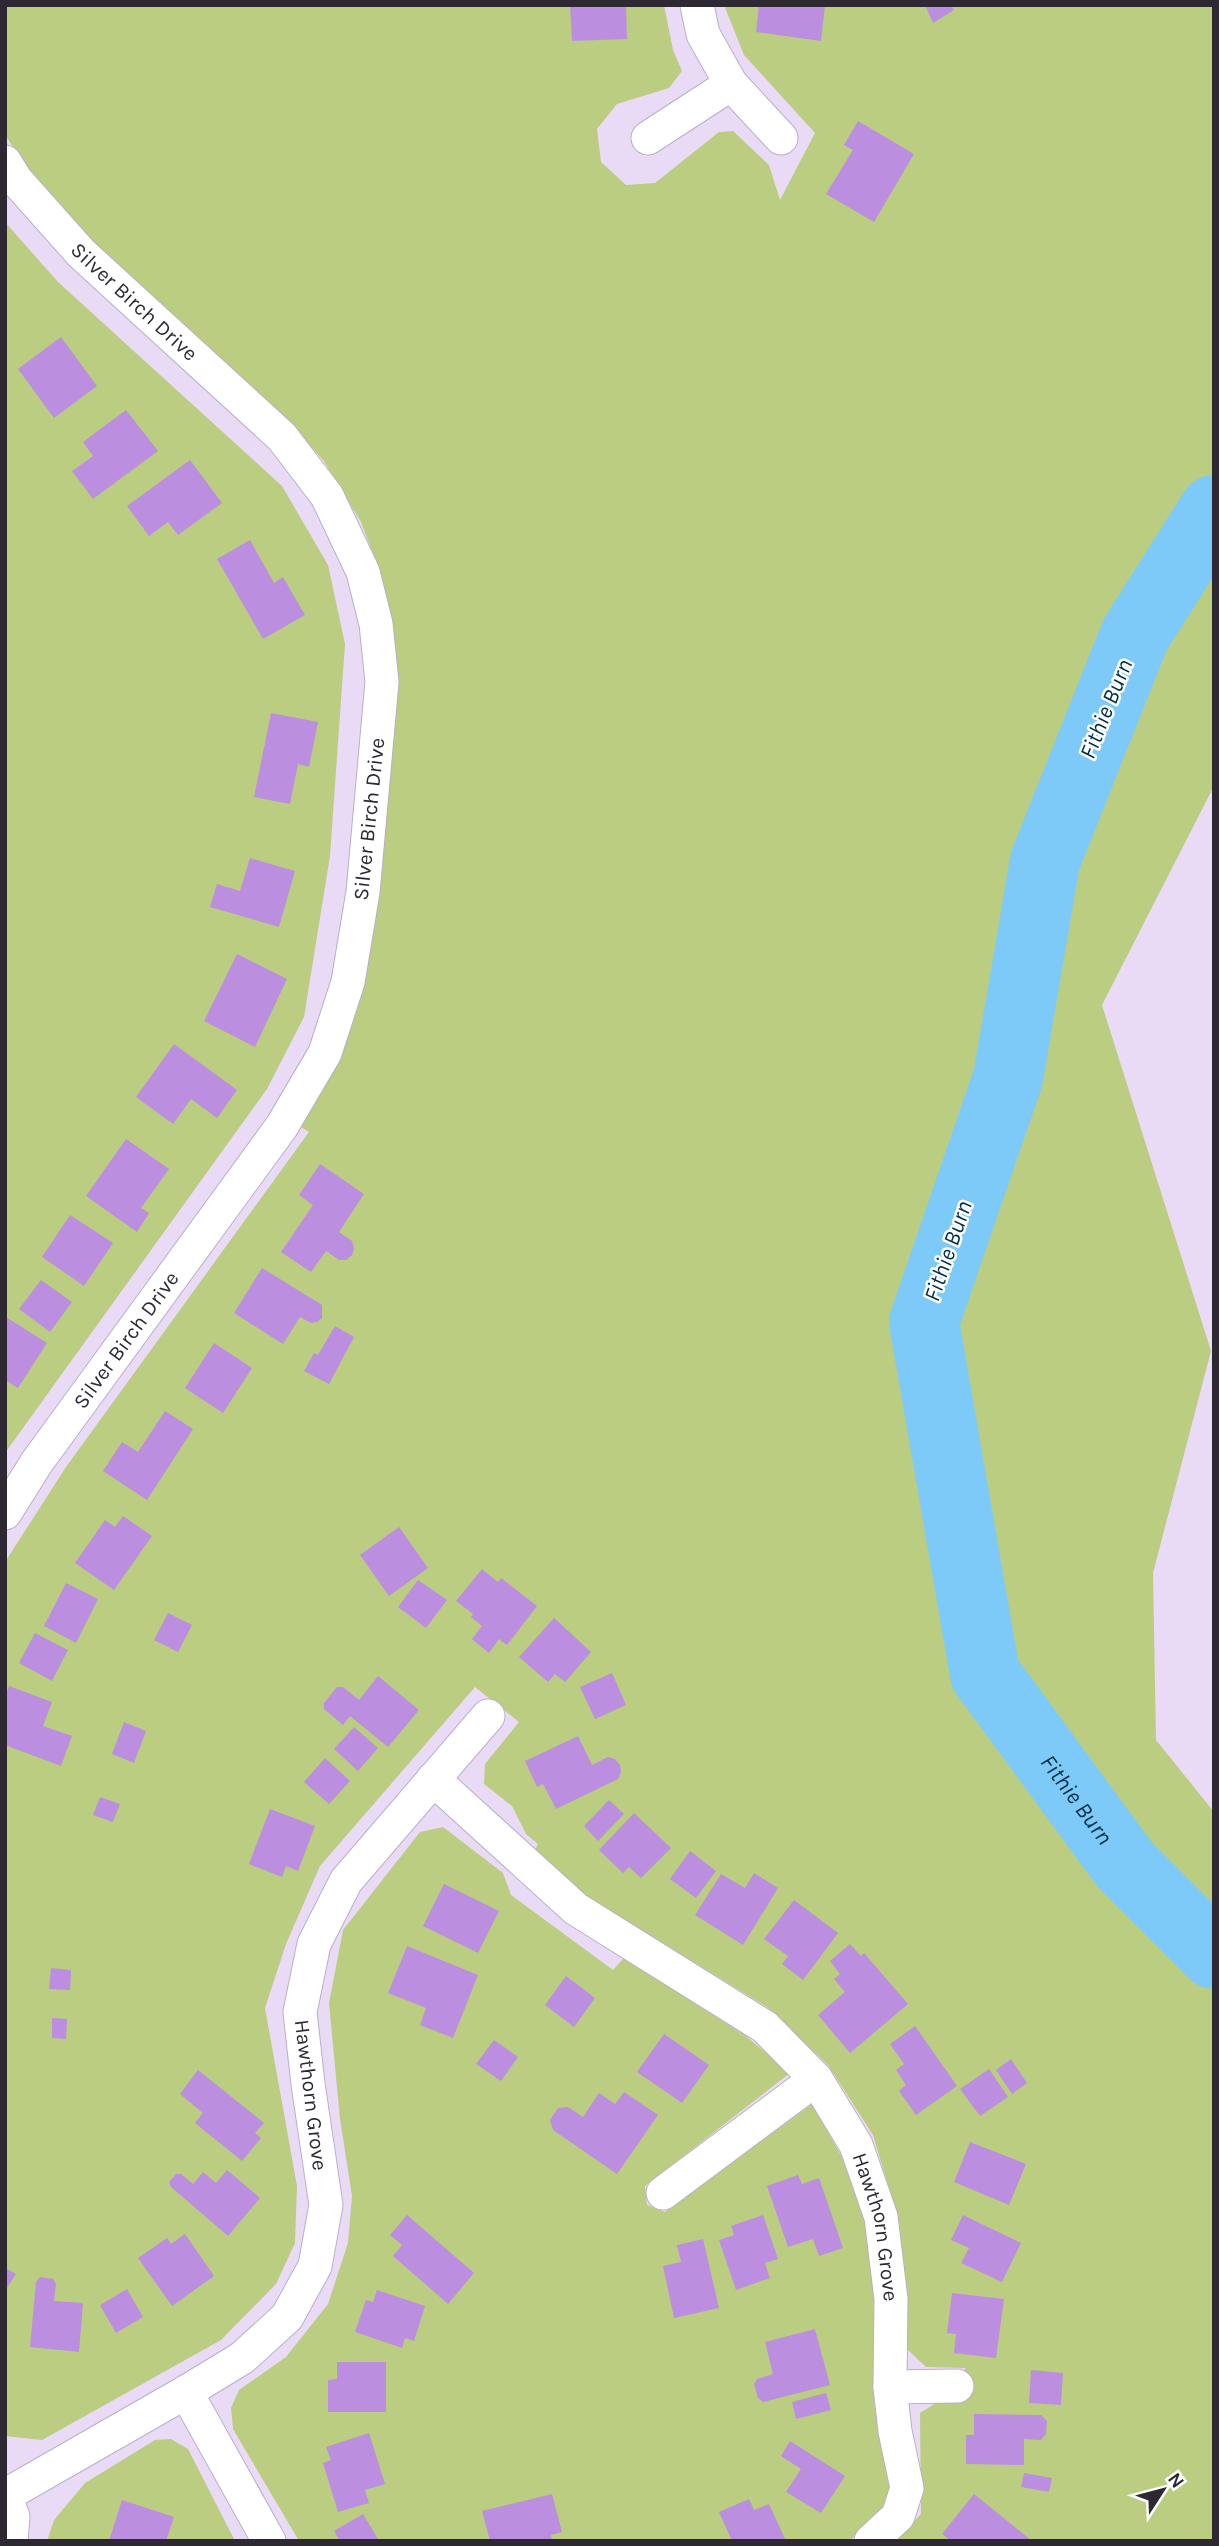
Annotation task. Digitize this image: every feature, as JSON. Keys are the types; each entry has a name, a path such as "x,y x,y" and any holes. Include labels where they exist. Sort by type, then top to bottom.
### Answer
{"street":[{"path":"697,5 703,34 731,85 781,138"},
{"path":"648,138 731,85"},
{"name":"Silver Birch Drive","path":"5,162 16,180 80,253 282,437 327,496 362,572 376,624 382,682 363,892 348,982 325,1053 282,1126 37,1462 5,1513"},
{"name":"Hawthorn Grove","path":"6,2495 242,2358 287,2317 316,2266 326,2205 300,2012 314,1944 346,1881 488,1716"},
{"name":"Hawthorn Grove","path":"433,1779 576,1909 765,2027 816,2079 856,2146 881,2217 891,2299 890,2387 895,2431 907,2488 898,2516 871,2541"},
{"path":"663,2193 816,2079"},
{"path":"890,2387 957,2386"},
{"path":"186,2392 269,2541"},
{"path":"6,2495 13,2517 11,2541"}],"green space":[{"path":"5,5 664,5 673,50 682,71 669,88 617,104 597,129 601,162 626,185 655,183 719,132 733,131 769,165 780,200 815,133 744,55 724,5 1214,5 1214,786 1102,1005 1211,1351 1153,1573 1156,1740 1214,1812 1214,2541 895,2541 921,2514 920,2413 939,2401 965,2401 965,2368 926,2367 908,2350 899,2222 873,2135 828,2065 767,2007 582,1893 534,1852 538,1844 526,1834 512,1806 484,1784 485,1764 519,1722 475,1687 320,1866 286,1944 265,2008 297,2186 295,2243 276,2284 221,2340 42,2440 5,2436 5,1562 66,1467 309,1132 301,1127 396,678 392,618 379,569 361,522 324,461 278,410 74,226 18,156 5,134"},
{"path":"5,222 58,282 282,486 328,565 345,644 330,856 304,1017 267,1089 5,1453"},
{"path":"443,1827 503,1873 511,1895 613,1970 624,1958 746,2036 790,2073 645,2186 647,2205 665,2212 812,2104 842,2157 866,2220 875,2299 874,2403 890,2486 885,2513 849,2541 299,2541 233,2429 231,2408 239,2390 286,2357 328,2304 348,2243 352,2196 340,2119 329,2003 343,1930 420,1832"},
{"path":"171,2439 188,2449 235,2541 47,2541 54,2520 85,2483 155,2440"}],"building":[{"path":"570,5 626,5 627,39 572,41"},
{"path":"759,5 825,5 821,41 756,32"},
{"path":"925,5 951,5 954,10 933,23"},
{"path":"858,121 914,154 874,222 826,194 853,150 844,145"},
{"path":"61,337 97,386 54,418 18,369"},
{"path":"126,410 158,451 93,499 72,471 93,456 83,442"},
{"path":"190,460 222,503 178,535 168,522 149,536 127,506"},
{"path":"250,540 274,583 283,577 305,615 263,639 217,559"},
{"path":"271,713 318,722 309,767 298,764 290,804 254,797"},
{"path":"250,858 295,871 279,927 210,907 217,884 240,891"},
{"path":"237,954 287,979 255,1047 204,1021"},
{"path":"174,1044 237,1090 217,1118 191,1099 173,1124 136,1097"},
{"path":"126,1139 169,1169 141,1208 149,1213 137,1232 86,1196"},
{"path":"320,1164 364,1194 339,1232 352,1241 352,1255 346,1260 339,1260 326,1251 311,1272 281,1252 313,1205 299,1195"},
{"path":"70,1215 113,1243 84,1286 42,1257"},
{"path":"262,1268 322,1305 322,1318 311,1323 300,1317 283,1344 234,1313"},
{"path":"41,1280 72,1302 50,1332 19,1309"},
{"path":"6,1317 47,1343 18,1388 5,1380"},
{"path":"335,1326 354,1337 329,1384 304,1371 314,1353 318,1355"},
{"path":"214,1343 252,1368 223,1413 185,1388"},
{"path":"165,1411 193,1429 147,1500 103,1471 122,1442 138,1452"},
{"path":"123,1516 152,1536 114,1590 75,1563 105,1520 115,1527"},
{"path":"399,1527 428,1568 389,1596 360,1555"},
{"path":"482,1569 498,1582 501,1578 537,1606 507,1645 499,1639 489,1653 472,1639 482,1626 471,1617 473,1614 456,1601"},
{"path":"418,1580 447,1600 426,1628 398,1607"},
{"path":"66,1583 98,1599 76,1643 44,1626"},
{"path":"168,1613 192,1625 178,1652 154,1640"},
{"path":"554,1618 591,1652 565,1682 555,1674 548,1682 519,1657"},
{"path":"35,1633 68,1650 52,1681 19,1663"},
{"path":"612,1673 626,1705 595,1719 580,1687"},
{"path":"378,1676 419,1710 388,1747 350,1716 343,1725 324,1709 324,1703 337,1687 343,1687 359,1700"},
{"path":"9,1686 52,1702 43,1726 72,1736 61,1766 5,1745 5,1696"},
{"path":"124,1722 146,1731 134,1763 112,1754"},
{"path":"354,1727 378,1748 358,1771 334,1749"},
{"path":"578,1736 592,1765 608,1757 615,1759 621,1772 618,1779 556,1809 543,1784 537,1787 525,1761"},
{"path":"325,1758 350,1781 329,1804 304,1782"},
{"path":"100,1797 120,1804 113,1822 93,1815"},
{"path":"609,1800 624,1814 598,1841 584,1826"},
{"path":"270,1809 315,1826 298,1871 286,1866 282,1877 249,1864"},
{"path":"634,1813 671,1848 641,1878 629,1867 623,1873 599,1850"},
{"path":"690,1851 716,1871 696,1898 670,1879"},
{"path":"754,1873 778,1888 743,1945 695,1915 721,1874 745,1888"},
{"path":"444,1884 499,1911 478,1953 423,1926"},
{"path":"794,1900 838,1933 803,1980 782,1964 788,1956 764,1939"},
{"path":"850,1944 861,1956 864,1953 908,2004 850,2053 818,2015 845,1992 834,1979 840,1974 830,1961"},
{"path":"407,1946 478,1975 453,2038 420,2025 426,2008 388,1993"},
{"path":"51,1968 71,1970 70,1990 49,1989"},
{"path":"566,1976 595,1998 574,2027 545,2005"},
{"path":"52,2018 67,2019 66,2039 52,2038"},
{"path":"915,2026 957,2086 916,2115 899,2091 906,2085 896,2070 904,2064 890,2044"},
{"path":"664,2034 709,2065 682,2103 637,2072"},
{"path":"494,2040 518,2057 501,2081 476,2064"},
{"path":"1011,2059 1027,2083 1012,2094 996,2070"},
{"path":"989,2069 1008,2097 980,2116 960,2089"},
{"path":"198,2070 264,2123 255,2133 261,2138 242,2161 195,2123 203,2113 180,2094"},
{"path":"624,2092 658,2115 617,2174 553,2130 550,2120 558,2108 568,2107 583,2117 599,2093 615,2104"},
{"path":"970,2142 1026,2164 1009,2205 954,2182"},
{"path":"227,2170 260,2198 228,2236 171,2187 169,2182 176,2174 181,2174 193,2184 203,2172 216,2183"},
{"path":"798,2175 802,2184 819,2178 843,2248 819,2256 813,2239 788,2247 767,2186"},
{"path":"407,2215 474,2273 448,2304 393,2256 402,2245 390,2235"},
{"path":"763,2215 778,2259 765,2263 770,2278 736,2290 719,2240 734,2235 731,2226"},
{"path":"963,2215 1021,2243 1002,2282 961,2263 969,2248 951,2240"},
{"path":"185,2234 214,2276 172,2306 138,2258 167,2238 171,2244"},
{"path":"703,2239 719,2308 674,2318 663,2266 681,2262 677,2245"},
{"path":"5,2268 16,2274 5,2291"},
{"path":"40,2277 53,2279 56,2284 54,2301 83,2303 79,2352 30,2347 36,2282"},
{"path":"127,2289 143,2317 116,2333 100,2305"},
{"path":"377,2290 425,2306 414,2341 405,2338 402,2348 355,2332 366,2300 373,2302"},
{"path":"952,2293 1004,2299 996,2358 954,2353 956,2334 947,2333"},
{"path":"815,2329 830,2385 763,2402 758,2398 754,2384 757,2379 773,2374 765,2342"},
{"path":"337,2362 386,2362 386,2412 328,2412 328,2380 337,2379"},
{"path":"1031,2370 1063,2373 1061,2405 1029,2403"},
{"path":"826,2393 831,2410 796,2419 792,2402"},
{"path":"974,2414 1041,2415 1047,2421 1046,2434 1041,2440 1024,2439 1024,2465 966,2464 966,2435 974,2435"},
{"path":"369,2433 385,2484 365,2490 369,2503 338,2512 323,2463 331,2460 326,2447"},
{"path":"790,2441 845,2476 821,2513 786,2492 801,2469 781,2456"},
{"path":"1024,2473 1052,2478 1049,2492 1021,2487"},
{"path":"552,2494 562,2532 551,2535 552,2541 490,2541 482,2511"},
{"path":"974,2494 1032,2541 951,2541 942,2534"},
{"path":"749,2499 754,2510 769,2504 786,2541 732,2541 719,2512"},
{"path":"122,2500 174,2517 166,2541 109,2541"},
{"path":"363,2514 379,2541 340,2541 334,2531"}],"waterway":[{"name":"Fithie Burn","path":"1214,510 1135,635 1045,861 1008,1078 924,1322 985,1674 1125,1865 1214,1954"}]}
